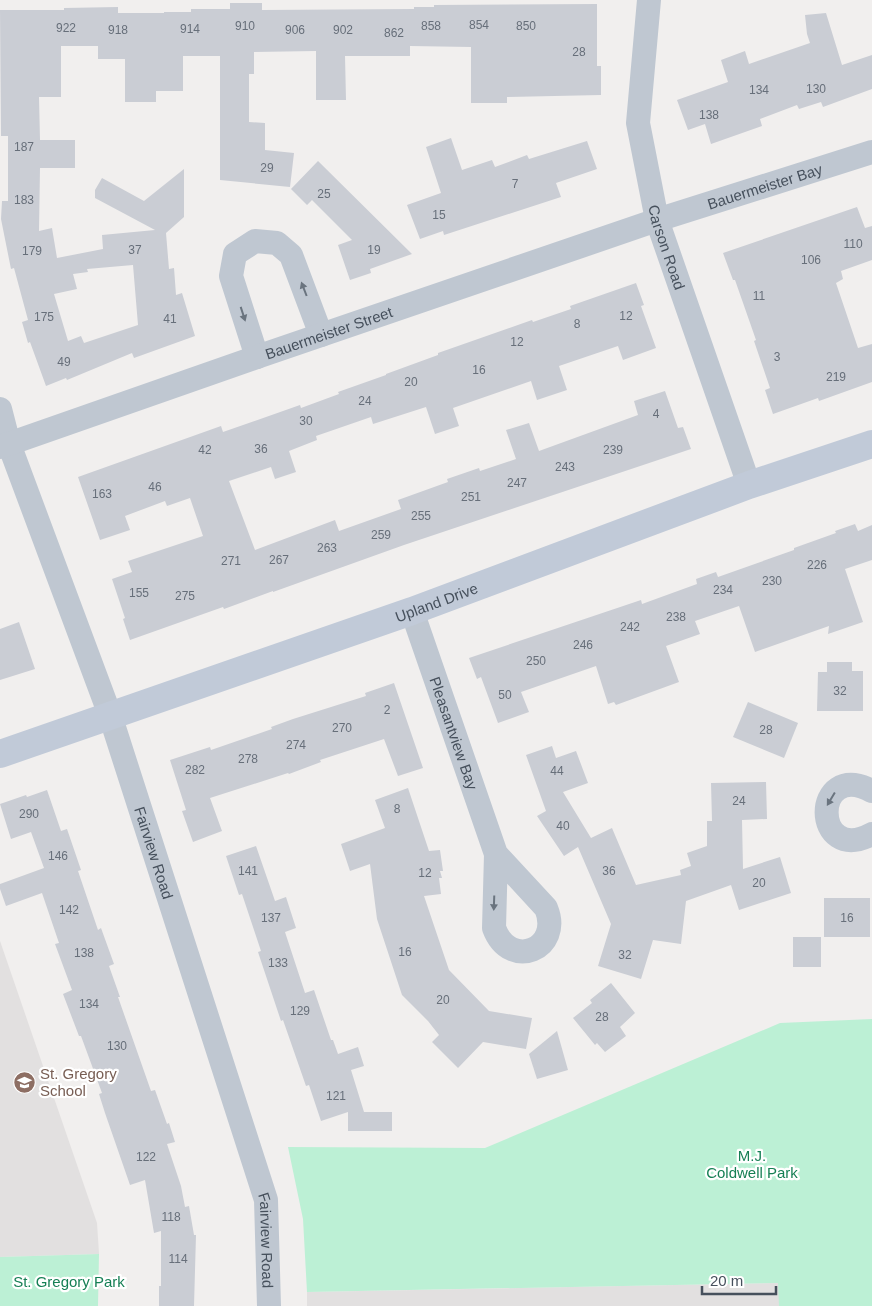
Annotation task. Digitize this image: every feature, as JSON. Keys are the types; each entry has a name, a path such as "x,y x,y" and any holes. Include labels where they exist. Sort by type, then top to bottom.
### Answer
{"street":[{"name":"Carson Road","path":"649,0 638,123 657,220 748,485"},
{"name":"Bauermeister Bay","path":"657,220 872,152"},
{"name":"Bauermeister Street","path":"5,445 657,220"},
{"path":"257,357 231,276 235,254 255,242 277,243 291,256 321,335"},
{"name":"Fairview Road","path":"0,409 5,445 110,715 266,1200 269,1306"},
{"name":"Upland Drive","path":"0,754 412,611 748,485 872,444"},
{"name":"Pleasantview Bay","path":"412,611 496,854"},
{"path":"872,791 858,785 839,788 827,802 825,812 827,822 839,836 848,840 858,840 872,834"}],"shaded area":[{"name":"St. Gregory School","path":"0,941 97,1223 99,1254 0,1257"},
{"path":"779,1283 779,1306 307,1306 307,1292"}],"green space":[{"name":"M.J. Coldwell Park","path":"872,1019 872,1306 779,1306 778,1283 307,1292 303,1219 288,1147 485,1148 780,1023"},
{"name":"St. Gregory Park","path":"99,1254 98,1306 0,1306 0,1257"}],"building":[{"path":"230,3 262,3 262,10 414,9 414,7 434,7 434,5 597,4 597,66 601,66 601,95 507,97 507,103 471,103 471,47 410,46 410,56 345,56 346,100 316,100 316,51 254,52 254,74 249,74 249,122 265,123 265,150 294,153 290,187 220,180 220,56 183,56 183,91 156,91 156,102 125,102 125,59 98,59 98,46 61,46 61,97 39,97 40,140 75,140 75,168 40,168 39,231 52,228 57,258 103,249 102,235 155,230 95,198 95,190 102,178 144,201 184,169 184,217 166,233 169,269 174,268 176,295 182,293 195,336 134,358 132,353 67,380 66,378 46,386 30,342 28,343 22,322 28,320 14,268 11,269 1,219 2,201 8,201 8,136 1,136 0,10 64,10 64,8 118,7 118,13 164,13 191,12 191,9 230,9","holes":["133,265 138,325 84,343 81,336 68,341 54,294 77,289 73,274 88,272 87,269"]},
{"path":"826,13 842,65 872,55 872,89 823,107 821,102 799,109 797,105 760,119 762,126 711,144 705,124 688,130 677,100 728,82 721,60 745,51 749,64 810,43 805,15"},
{"path":"451,138 462,170 492,160 495,167 527,155 529,159 587,141 597,169 556,183 561,197 444,235 443,231 420,239 407,205 441,193 426,147"},
{"path":"318,161 412,254 370,269 371,273 350,280 338,245 352,240 312,200 307,205 291,189"},
{"path":"857,207 865,228 872,226 872,260 841,271 843,279 836,283 858,348 872,344 872,382 819,401 818,398 773,414 765,390 770,388 754,341 756,340 735,280 733,280 723,253"},
{"path":"636,283 644,305 641,306 656,348 623,360 618,346 559,366 567,390 537,400 531,381 453,408 459,426 435,434 426,407 373,424 371,417 316,436 317,440 289,451 296,472 275,479 271,467 229,481 255,550 335,520 339,531 401,509 398,500 448,482 447,479 479,468 480,471 516,459 506,430 529,423 539,451 638,415 634,401 665,391 678,428 683,427 691,449 404,545 224,609 223,607 130,640 112,579 132,572 128,561 203,536 190,498 167,506 165,501 125,516 130,530 100,540 78,477 221,426 223,432 300,405 301,408 339,394 338,392 438,355 438,353 532,320 533,322 571,309 570,306"},
{"path":"855,524 858,531 872,525 872,560 845,569 863,622 828,634 829,626 755,652 739,606 695,621 700,634 666,646 679,682 616,705 614,702 608,704 596,666 521,692 529,712 498,723 481,677 477,679 469,658 641,600 642,604 697,584 696,579 716,572 718,577 794,550 794,548"},
{"path":"19,622 35,669 0,680 0,629"},
{"path":"827,662 852,662 852,671 863,671 863,711 817,711 818,672 827,672"},
{"path":"394,683 423,768 398,776 384,739 320,760 321,762 289,774 210,798 222,831 193,842 182,811 186,810 170,760 210,747 211,750 272,729 271,727 293,719 366,696 365,693"},
{"path":"748,702 798,723 784,758 733,737"},
{"path":"552,746 556,758 576,751 588,783 563,792 591,838 612,828 636,885 681,875 680,870 691,866 687,853 707,846 707,821 712,821 711,783 766,782 767,819 742,820 743,869 780,857 791,893 739,910 731,885 686,901 681,944 653,940 641,979 598,966 611,924 578,847 564,856 537,816 546,811 526,755"},
{"path":"408,788 429,851 440,850 443,871 440,871 442,878 439,878 441,894 424,896 449,970 489,1011 532,1018 526,1049 483,1042 458,1068 432,1042 439,1035 402,995 377,919 370,864 350,871 341,844 385,828 375,800"},
{"path":"47,790 61,831 67,829 81,870 78,871 98,930 101,928 114,964 109,966 120,997 118,997 151,1091 155,1090 175,1142 167,1144 181,1186 185,1207 189,1206 194,1235 196,1235 194,1306 159,1306 161,1231 154,1233 145,1180 130,1185 99,1094 102,1093 63,994 72,990 55,944 59,943 42,893 6,906 0,889 0,884 44,868 31,832 11,839 0,804"},
{"path":"256,846 275,901 286,897 296,928 285,932 305,993 314,990 331,1040 333,1040 338,1054 358,1047 364,1066 351,1070 364,1112 392,1112 392,1131 348,1131 348,1112 321,1121 309,1085 306,1086 283,1020 281,1021 258,952 261,951 242,894 239,895 226,856"},
{"path":"824,898 870,898 870,937 824,937"},
{"path":"793,937 821,937 821,967 793,967"},
{"path":"611,983 635,1013 620,1027 626,1036 605,1052 597,1043 595,1045 573,1018 592,1003 590,1000"},
{"path":"557,1031 568,1070 537,1079 529,1054"}],"place":[{"name":"St. Gregory School","path":"24,1082"}]}
